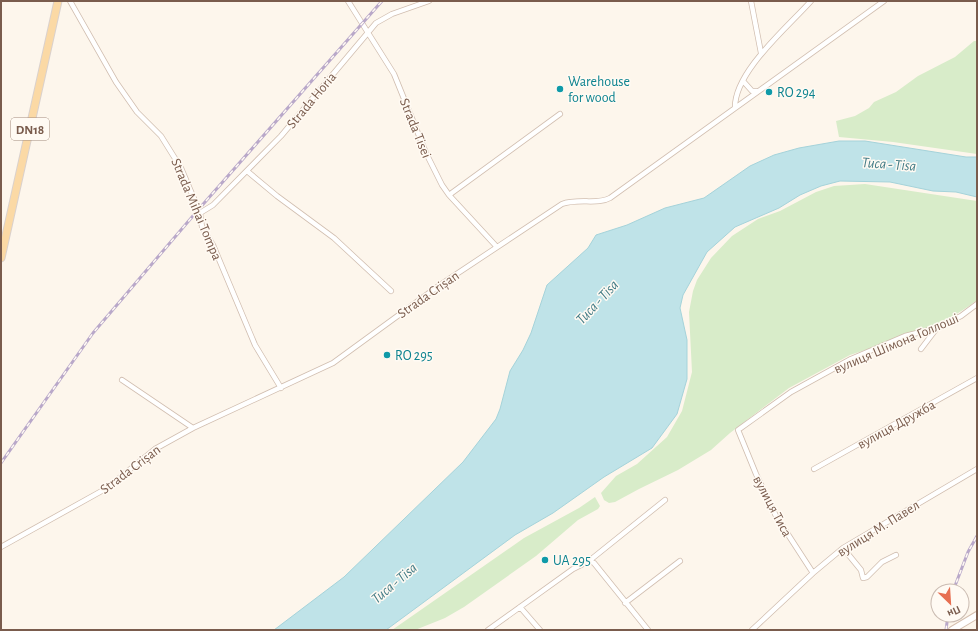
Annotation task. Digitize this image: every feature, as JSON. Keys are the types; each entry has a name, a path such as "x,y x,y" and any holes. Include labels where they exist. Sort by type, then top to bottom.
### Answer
{"main road":[{"name":"DN18","path":"1,258 58,1"}],"street":[{"name":"Strada Mihai Tompa","path":"70,1 116,82 137,112 161,136 174,156 200,213 202,227 213,245 256,345 281,388"},
{"name":"Strada Tisei","path":"348,1 394,74 426,153 449,195 496,246"},
{"name":"Strada Horia","path":"200,213 213,206 281,136 376,23 392,14 429,1"},
{"path":"751,1 762,53"},
{"path":"735,108 735,94 762,53 811,1"},
{"name":"Strada Crișan","path":"1,547 107,488 147,454 193,428 333,363 496,246 562,204 571,201 598,202 607,200 884,1"},
{"path":"743,81 752,91 759,91"},
{"path":"449,195 560,114"},
{"path":"247,171 277,196 334,238 391,291"},
{"name":"вулиця Шімона Голлоші","path":"740,435 738,430 791,392 851,359 905,336 937,328 961,316 977,304"},
{"path":"921,349 937,328"},
{"name":"вулиця Дружба","path":"814,469 977,378"},
{"path":"122,380 193,428"},
{"name":"вулиця Тиса","path":"740,435 776,516 813,573"},
{"name":"вулиця М. Павел","path":"752,630 813,573 843,548 977,469"},
{"path":"488,630 573,569 589,561 665,500"},
{"path":"843,548 861,570 864,578 867,577 882,562 896,555"},
{"path":"589,561 594,563 648,630"},
{"path":"625,603 680,561"},
{"path":"520,607 540,630"},
{"path":"952,630 977,615"}],"green space":[{"path":"974,41 977,41 977,154 893,142 839,137 836,121 855,116 869,108 874,102 896,92 918,76 955,57"},
{"path":"865,184 977,201 977,300 932,327 850,355 789,388 730,433 711,450 678,470 615,502 609,503 604,500 601,493 616,476 637,464 667,437 682,411 692,372 689,312 693,291 697,280 711,258 732,236 758,219 780,211 816,192 834,186"},
{"path":"595,497 600,506 598,509 578,520 536,556 464,607 445,618 415,630 392,630 524,538 579,508"}],"water":[{"name":"Тиса - Tisa","path":"839,141 865,141 966,157 977,157 977,197 956,192 933,191 890,182 840,181 821,186 800,195 779,208 735,227 707,252 683,295 680,308 687,340 687,379 677,414 652,448 604,477 553,513 515,535 386,630 274,630 344,577 463,462 496,419 510,371 523,350 531,333 547,285 588,248 596,235 627,225 665,208 704,198 750,166 774,155 799,148"}],"railway":[{"path":"1,463 93,333 198,210 382,1"},
{"path":"956,583 968,552 977,536"},
{"path":"946,630 947,623"}],"place":[{"name":"Warehouse for wood","path":"560,89"},
{"name":"RO 294","path":"769,92"},
{"name":"RO 295","path":"387,355"},
{"name":"UA 295","path":"545,560"}]}
